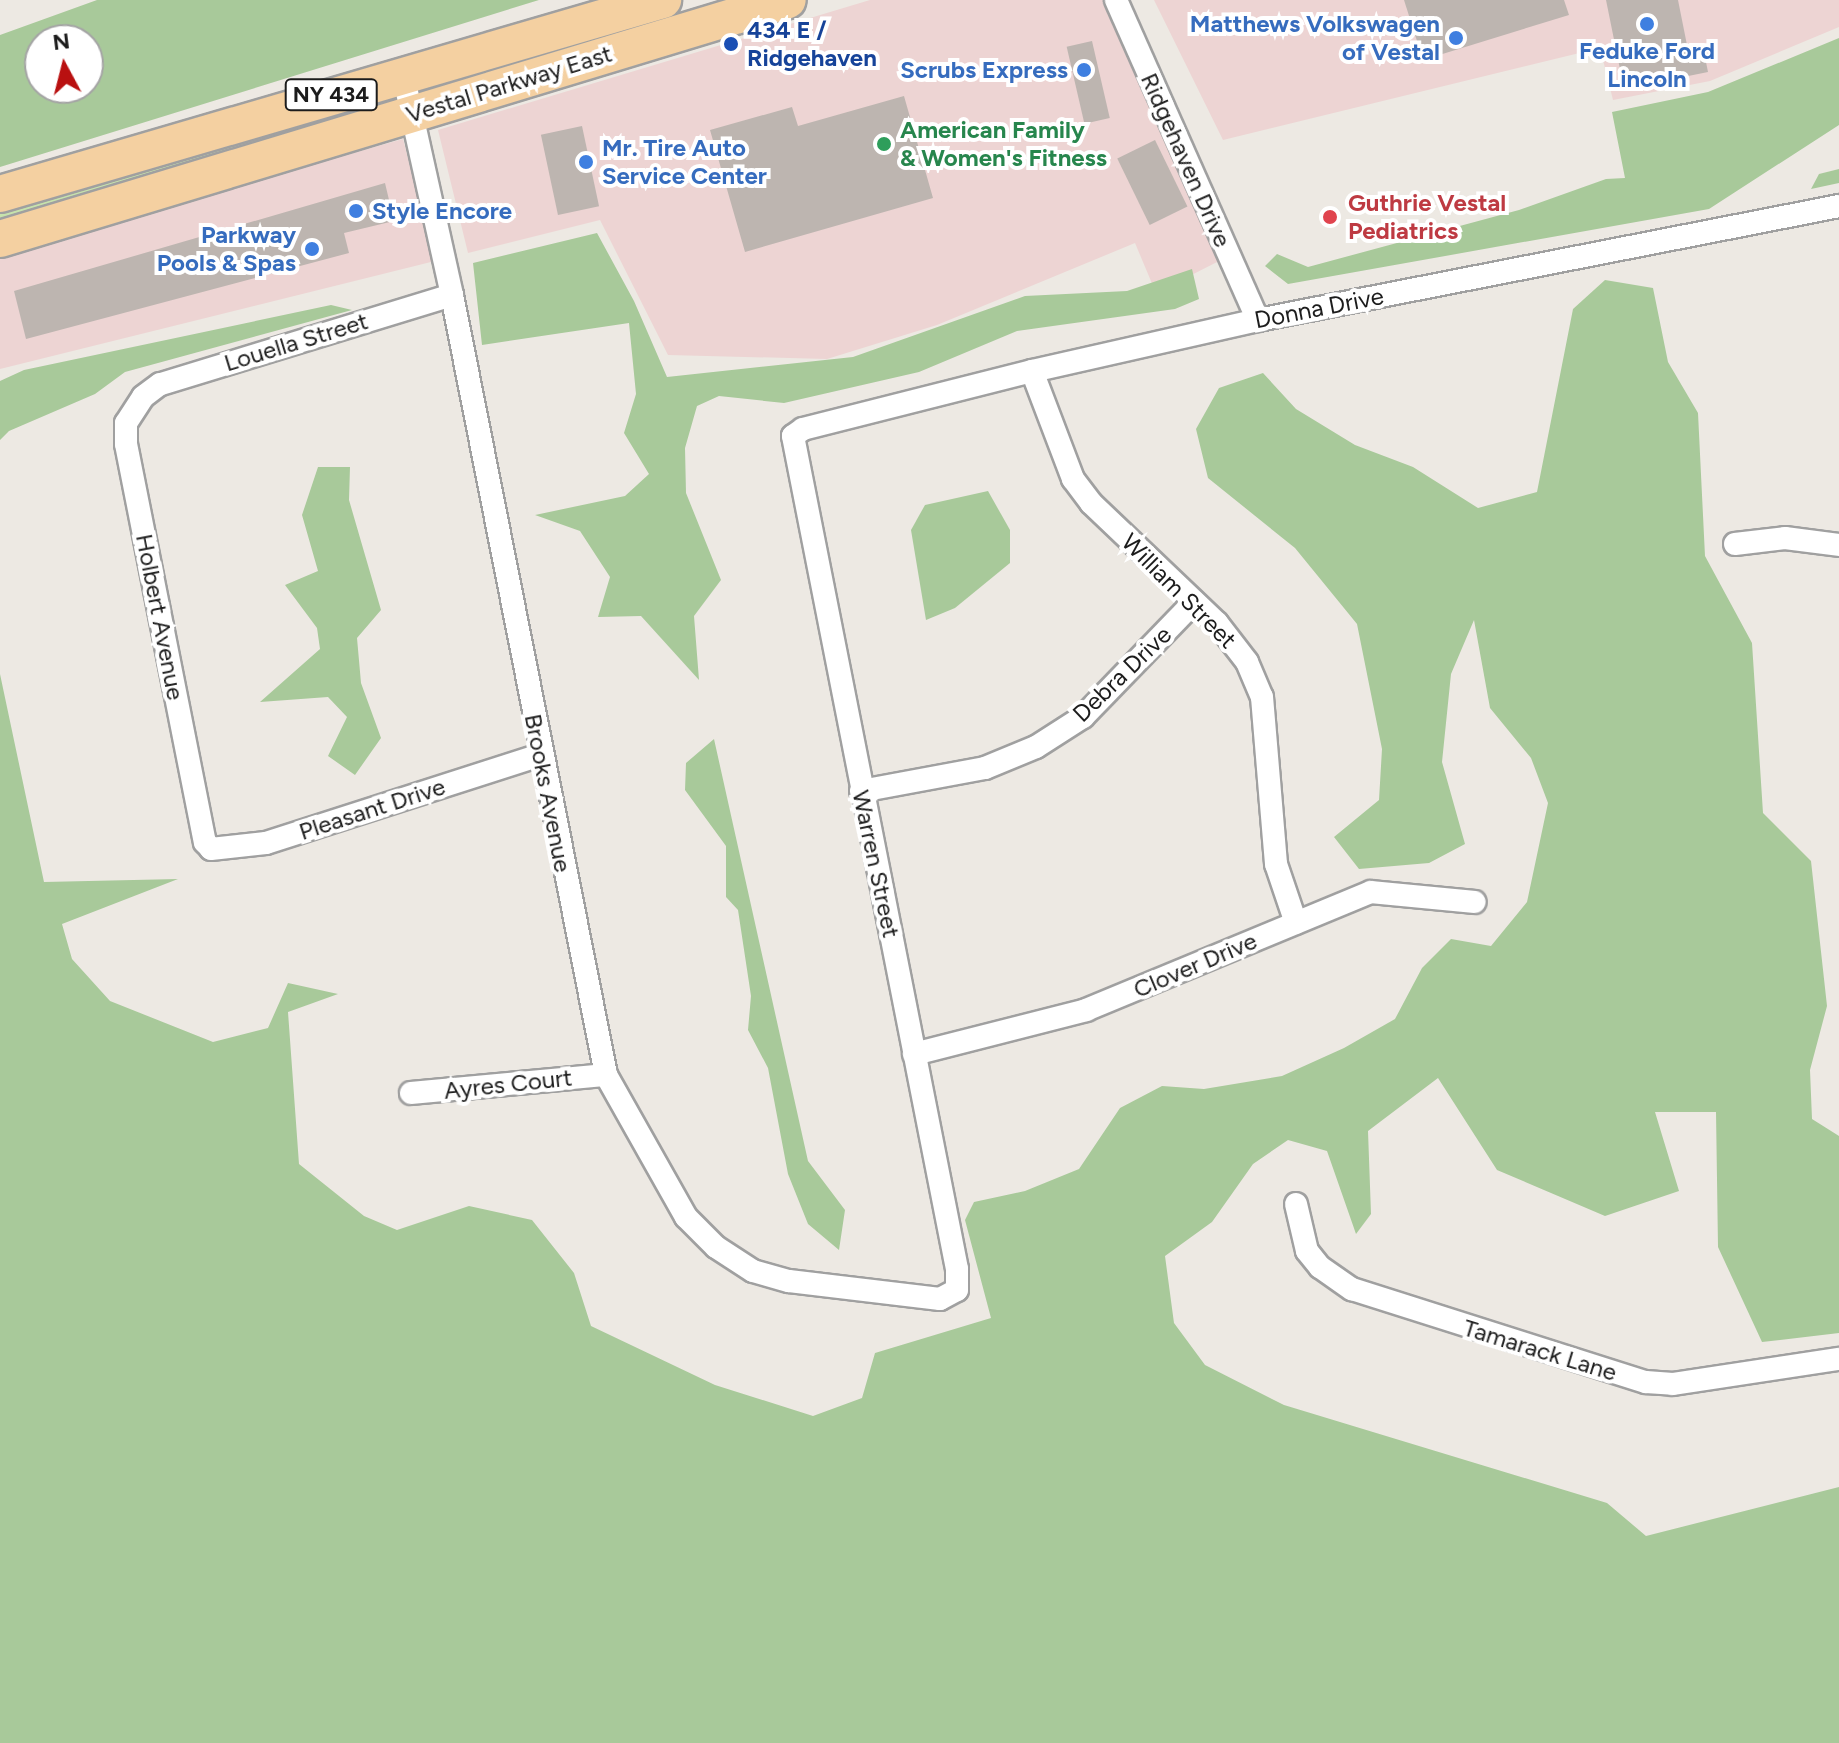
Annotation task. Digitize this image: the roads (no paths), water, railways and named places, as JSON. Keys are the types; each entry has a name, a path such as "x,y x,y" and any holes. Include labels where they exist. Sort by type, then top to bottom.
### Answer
{"main road":[{"name":"Vestal Parkway East","path":"0,194 663,0"},
{"name":"Vestal Parkway East","path":"0,239 788,0"}],"street":[{"name":"Ridgehaven Drive","path":"1116,0 1258,320"},
{"name":"Brooks Avenue","path":"403,74 452,295 540,755 606,1075 686,1217 716,1247 753,1271 789,1281 946,1297"},
{"name":"Donna Drive","path":"803,429 1032,371 1258,320 1839,206"},
{"name":"Louella Street","path":"143,397 160,384 452,295"},
{"name":"William Street","path":"1032,371 1073,479 1194,602 1247,662 1262,697 1270,834 1296,923"},
{"name":"Holbert Avenue","path":"143,397 126,423 126,444 205,842"},
{"name":"Warren Street","path":"803,429 793,436 793,456 957,1269 957,1290 946,1297"},
{"path":"1735,544 1785,538 1839,545"},
{"name":"Debra Drive","path":"861,791 985,768 1036,747 1083,717 1194,602"},
{"name":"Pleasant Drive","path":"205,842 211,849 231,850 266,843 540,755"},
{"name":"Clover Drive","path":"914,1054 1086,1010 1371,892 1475,902"},
{"name":"Ayres Court","path":"411,1093 606,1075"},
{"name":"Tamarack Lane","path":"1296,1204 1307,1251 1320,1267 1352,1289 1646,1382 1673,1384 1839,1359"}],"place":[{"name":"Feduke Ford Lincoln","path":"1647,24"},
{"name":"Matthews Volkswagen of Vestal","path":"1456,38"},
{"name":"434 E / Ridgehaven","path":"731,44"},
{"name":"Scrubs Express","path":"1084,70"},
{"name":"American Family & Women's Fitness","path":"884,144"},
{"name":"Mr. Tire Auto Service Center","path":"586,162"},
{"name":"Style Encore","path":"356,211"},
{"name":"Guthrie Vestal Pediatrics","path":"1330,217"},
{"name":"Parkway Pools & Spas","path":"312,249"}]}
